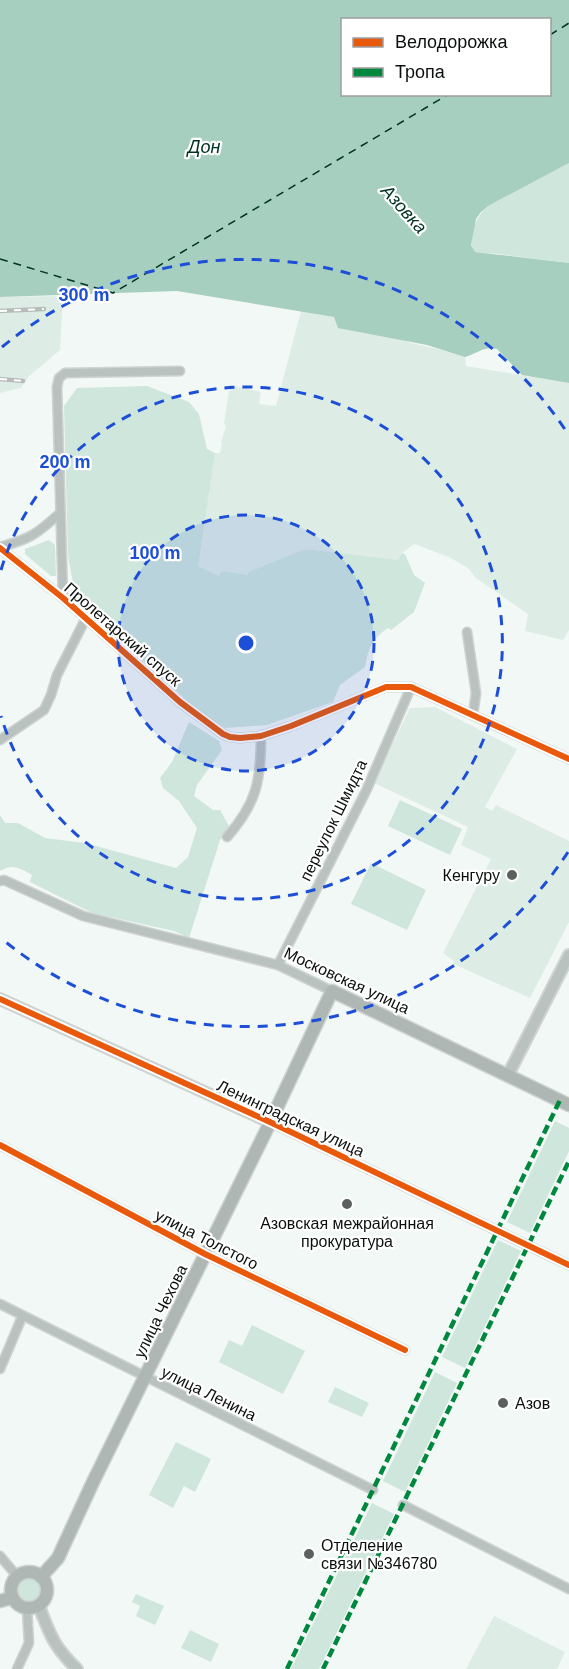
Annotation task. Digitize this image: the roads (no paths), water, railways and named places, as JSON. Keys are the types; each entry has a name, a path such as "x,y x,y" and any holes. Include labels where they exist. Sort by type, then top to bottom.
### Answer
{"main road":[{"name":"Московская улица","path":"332,991 569,1105"},
{"name":"улица Чехова","path":"41,1577 58,1558 332,991"},
{"path":"32,1572 41,1577 47,1589 46,1596 33,1607 16,1604 6,1599 16,1576 32,1572"}],"street":[{"path":"63,598 57,387 59,378 65,373 180,371"},
{"path":"0,547 38,533 60,513"},
{"name":"Пролетарский спуск","path":"0,547 63,598 85,620 187,707 223,734 230,737 261,736"},
{"path":"0,740 44,710 57,675 85,620"},
{"path":"467,632 476,693 473,715"},
{"path":"227,837 254,798 261,769 261,736 386,687 411,687 569,759"},
{"name":"переулок Шмидта","path":"278,965 366,791 411,687"},
{"name":"Московская улица","path":"0,881 4,880 83,916 278,965 332,991"},
{"path":"508,1075 569,954"},
{"name":"Ленинградская улица","path":"0,999 270,1122 569,1265"},
{"name":"улица Толстого","path":"0,1145 206,1254 405,1350"},
{"name":"улица Ленина","path":"0,1305 372,1490"},
{"path":"0,1370 22,1317"},
{"path":"403,1505 569,1589"},
{"path":"0,1556 16,1576"},
{"path":"17,1669 29,1643 33,1607"},
{"path":"33,1607 60,1653 77,1669"}],"water":[{"name":"Дон","path":"0,0 569,0 569,163 488,206 476,219 471,245 475,252 569,263 569,383 522,375 497,349 484,349 465,357 427,345 338,328 334,317 177,291 0,297"}],"railway":[{"path":"0,311 44,309"},
{"path":"0,379 23,381"}],"place":[{"name":"Кенгуру","path":"512,875"},
{"name":"Азовская межрайонная прокуратура","path":"347,1204"},
{"name":"Азов","path":"503,1403"},
{"name":"Отделение связи №346780","path":"309,1554"}],"water label":[{"name":"Азовка","path":"404,209"}]}
